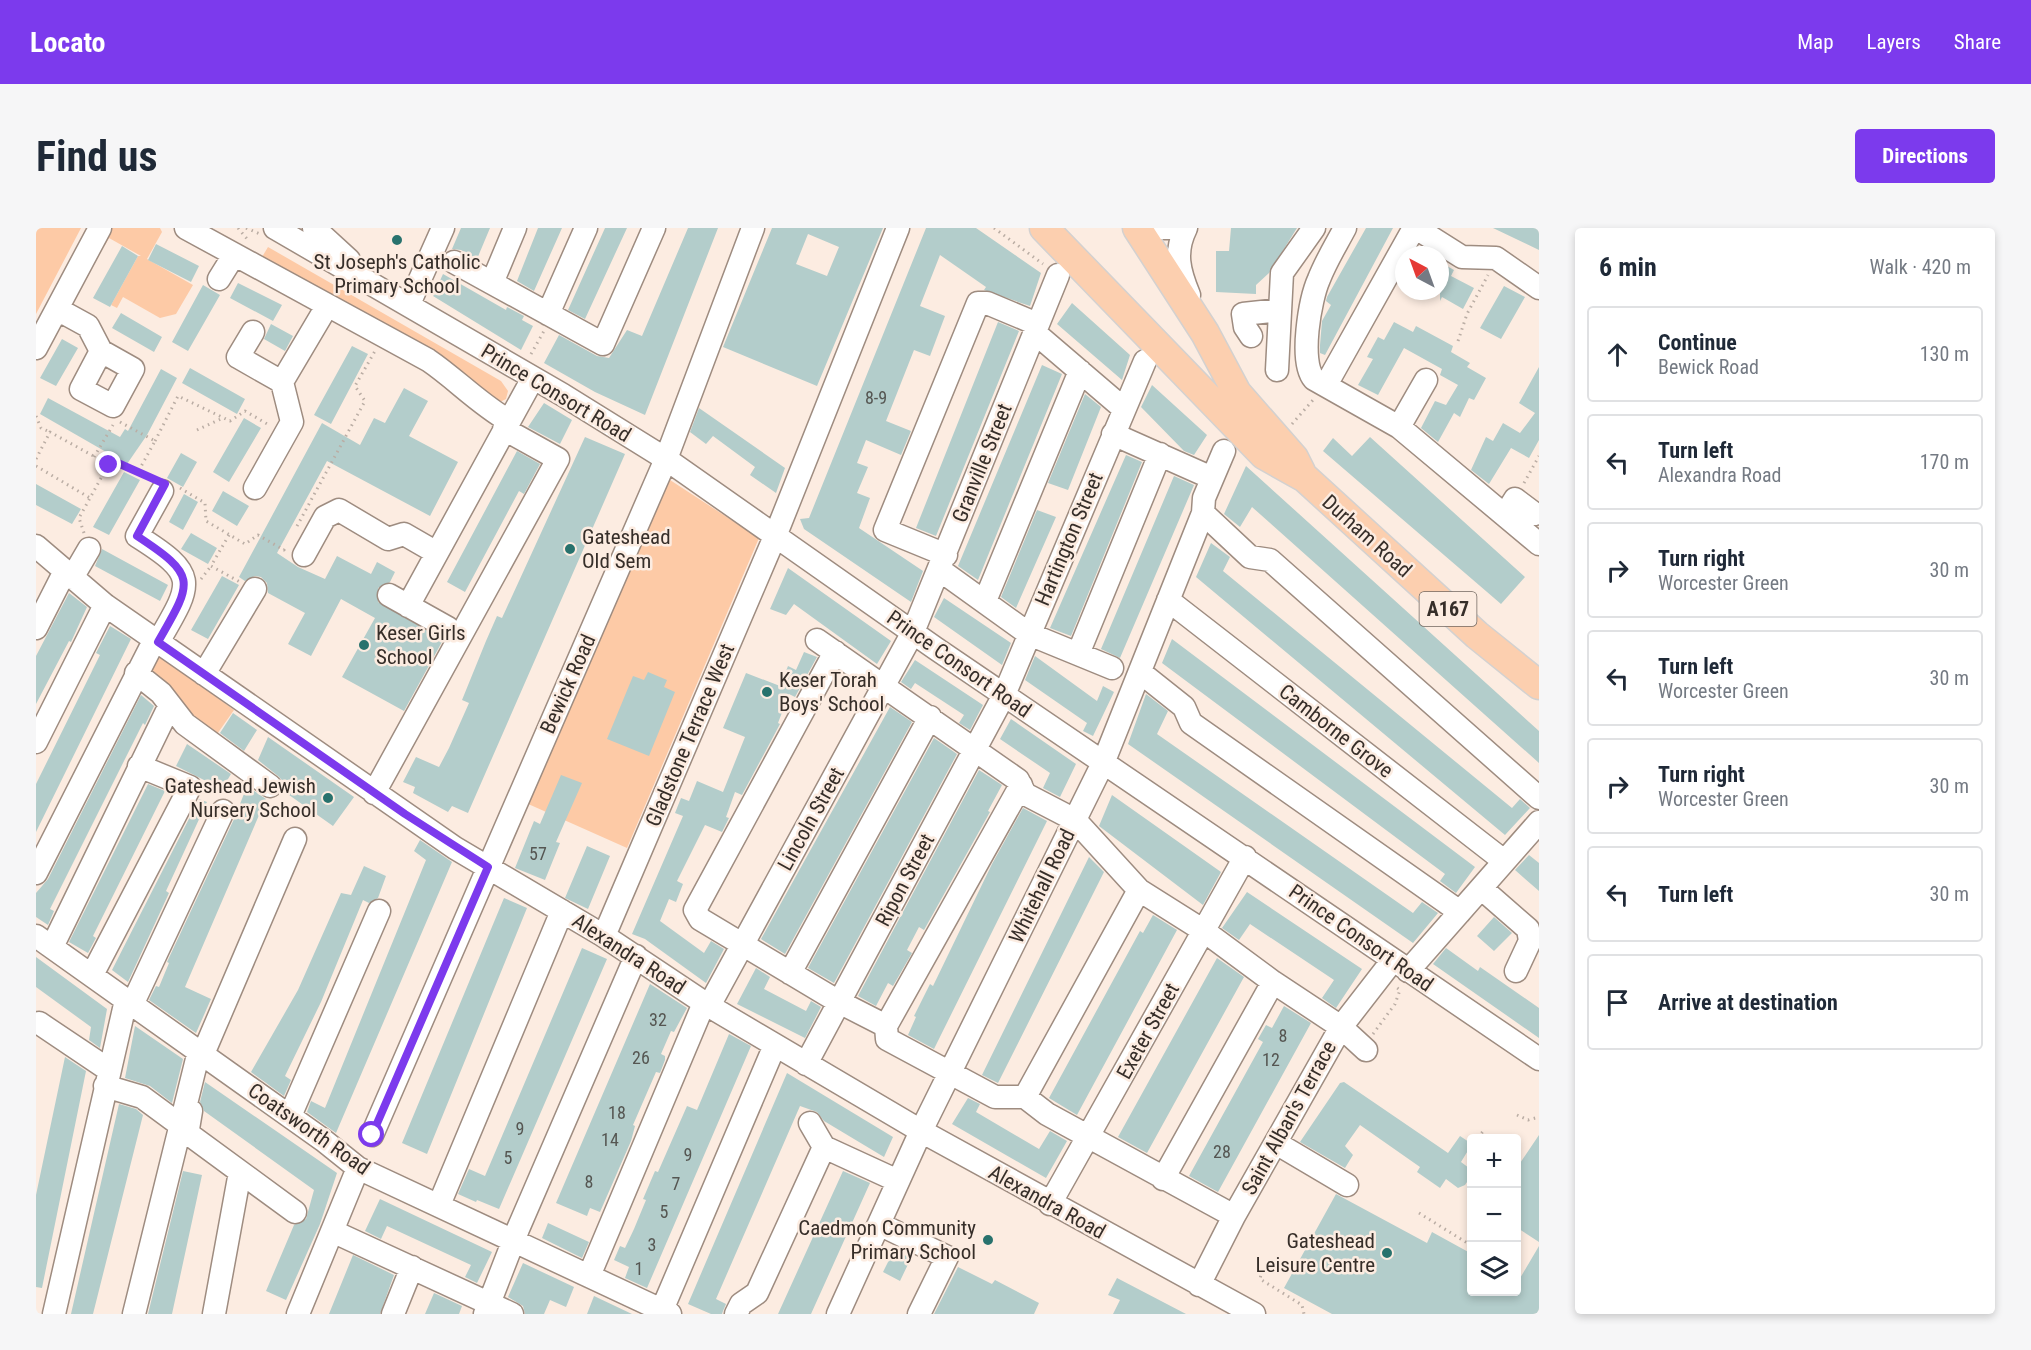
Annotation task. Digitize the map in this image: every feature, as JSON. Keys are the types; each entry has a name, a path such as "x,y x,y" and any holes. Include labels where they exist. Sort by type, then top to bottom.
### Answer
{"main road":[{"name":"A167","path":"1137,228 1205,333 1237,393 1294,458 1305,478"},
{"name":"A167","path":"1053,237 1260,451 1305,478"},
{"name":"Durham Road","path":"1305,478 1477,635 1536,678"}],"street":[{"path":"36,348 100,228"},
{"path":"186,228 428,360 453,377 507,425 558,459 374,793"},
{"name":"Prince Consort Road","path":"275,228 372,282 666,459 1004,695 1245,857 1394,968 1539,1059"},
{"name":"Prince Consort Road","path":"314,228 372,282"},
{"path":"409,304 443,228"},
{"path":"492,283 515,228"},
{"path":"550,315 586,228"},
{"path":"454,262 603,344 654,228"},
{"name":"Bewick Road","path":"372,1135 666,459 753,228"},
{"name":"Gladstone Terrace West","path":"604,936 776,534 898,228"},
{"path":"1036,228 1053,237"},
{"path":"1152,228 1177,228"},
{"path":"1186,228 1179,241 1181,276 1205,333"},
{"path":"1277,370 1281,273 1314,228"},
{"path":"1344,228 1318,280 1309,325 1307,364 1309,374 1399,427 1510,507 1539,544"},
{"path":"1326,386 1415,228 1462,257 1496,258 1539,288"},
{"path":"219,279 234,255"},
{"name":"Granville Street","path":"913,632 1054,284"},
{"path":"1113,668 1029,634 985,601 943,562 885,530 978,303 987,303 1036,328 1080,371 1124,409"},
{"path":"255,488 292,422 282,382 327,306"},
{"path":"57,309 88,326 101,351"},
{"path":"1251,336 1245,327 1243,314 1280,310"},
{"path":"253,332 238,357 282,382"},
{"name":"Hartington Street","path":"1004,695 1145,361"},
{"path":"985,601 1080,371"},
{"path":"448,628 398,601 423,579 507,425 527,375"},
{"path":"1399,427 1426,380"},
{"path":"1113,434 1212,478"},
{"name":"Whitehall Road","path":"846,1311 879,1224 921,1131 1104,761 1203,513 1204,498 1224,451"},
{"path":"1078,654 1160,454"},
{"path":"36,873 136,673 181,602 185,590 184,576 177,565 137,536 164,488"},
{"path":"1510,507 1535,514"},
{"path":"297,547 325,517 339,510 388,539 404,534 437,553"},
{"path":"1203,513 1250,557 1270,560 1539,798"},
{"path":"36,608 83,545"},
{"name":"Alexandra Road","path":"36,546 105,605 374,793 488,867 604,936 706,1005 1050,1204 1254,1314"},
{"path":"36,628 65,572"},
{"path":"204,674 255,598"},
{"name":"Camborne Grove","path":"1168,600 1504,861"},
{"path":"36,742 105,605"},
{"name":"Lincoln Street","path":"589,1276 706,1005 743,944 913,632"},
{"path":"886,1026 839,1002 700,919 695,910 826,646 1018,780 1025,794 1075,819 1139,890 1204,931 1273,982 1341,1027 1364,1049"},
{"path":"1140,672 1184,707 1191,723 1460,912"},
{"path":"136,673 161,693 185,724 270,786"},
{"name":"Ripon Street","path":"806,1064 1004,695"},
{"path":"44,942 170,705"},
{"path":"790,973 930,717"},
{"path":"92,975 190,787 139,766"},
{"path":"1021,785 886,1026 887,1039 995,1097 1025,1097 1047,1114 1234,1216"},
{"path":"54,1314 107,1078 129,1002 223,811"},
{"name":"Saint Alban's Terrace","path":"1199,1285 1234,1216 1341,1027 1394,968 1460,912 1539,822"},
{"path":"134,1314 187,1097 201,1053 295,839"},
{"name":"Exeter Street","path":"1050,1204 1245,857"},
{"path":"1481,888 1521,920 1528,929 1530,940 1516,971"},
{"path":"1025,1097 1139,890"},
{"path":"290,1116 378,911"},
{"path":"439,1205 562,911"},
{"name":"Coatsworth Road","path":"44,942 290,1116 358,1168 666,1313"},
{"path":"487,1308 636,957"},
{"path":"1163,1179 1273,982"},
{"path":"37,1025 107,1078 142,1097 180,1125"},
{"path":"666,1313 775,1045"},
{"path":"187,1097 191,1110 188,1130 190,1135 295,1212"},
{"path":"810,1123 824,1147 898,1181"},
{"path":"1276,1143 1314,1177 1347,1185"},
{"path":"736,1314 741,1304 757,1293 824,1147"},
{"path":"298,1314 358,1168"},
{"path":"214,1314 240,1172"},
{"path":"879,1224 947,1257 919,1314"},
{"path":"332,1231 412,1267 487,1308 512,1314"},
{"path":"393,1314 412,1267"}],"path":[{"path":"994,228 1054,284"},
{"path":"1458,341 1467,314 1496,258"},
{"path":"527,375 550,315"},
{"path":"295,530 365,401 355,386 383,336"},
{"path":"1287,430 1326,386"},
{"path":"138,472 178,396 230,422 245,411 285,435"},
{"path":"36,416 41,428 109,465"},
{"path":"197,430 222,418"},
{"path":"94,457 116,420 155,441"},
{"path":"36,459 50,432"},
{"path":"1510,507 1539,456"},
{"path":"83,545 84,533 79,518 111,460 138,472 164,488 173,484 205,503 206,521 245,544 258,535 284,550 297,547"},
{"path":"36,466 90,498"},
{"path":"229,535 211,566 255,598"},
{"path":"1364,1049 1395,1004 1400,990 1394,968"},
{"path":"1517,1115 1528,1120 1539,1117"},
{"path":"1481,1134 1484,1130"},
{"path":"1419,1213 1467,1243"},
{"path":"1262,1270 1260,1279 1302,1305 1304,1314"}],"shaded area":[{"path":"36,228 81,228 36,314"},
{"path":"111,228 160,228 162,232 147,259 193,285 176,314 160,318 123,297 117,308 111,305 138,256 141,256 109,238 105,245 102,243"},
{"path":"268,247 501,381 508,391 506,399 500,402 262,257"},
{"path":"670,480 759,538 627,848 526,803"},
{"path":"154,651 234,710 215,737 189,716 168,684 145,670"}],"building":[{"path":"461,228 490,228 477,259 461,250 452,249"},
{"path":"538,228 562,228 534,291 517,281"},
{"path":"605,228 627,228 585,319 568,310"},
{"path":"688,228 718,228 645,415 595,392 544,363 559,335 597,356 609,358 627,330 642,336"},
{"path":"772,228 883,228 817,386 723,347","holes":["808,234 839,247 827,276 796,264"]},
{"path":"926,228 976,228 1041,273 1030,306 984,290 986,287 940,255 920,306 945,316 930,356 914,350 886,421 911,431 901,455 866,440 857,463 868,467 857,493 870,498 859,528 923,571 911,602 804,529 800,519 809,518"},
{"path":"1231,228 1297,228 1269,273 1256,285 1256,294 1216,292 1216,251 1229,251"},
{"path":"1366,228 1393,228 1325,355 1320,353 1320,345 1322,321 1331,305 1326,301 1327,297"},
{"path":"1493,228 1539,228 1539,250"},
{"path":"156,244 199,266 191,282 148,260"},
{"path":"122,246 138,256 110,307 93,298"},
{"path":"1449,267 1454,270 1451,276 1474,288 1463,309 1447,300"},
{"path":"443,274 506,310 507,307 524,316 522,320 533,326 521,350 433,296"},
{"path":"238,283 282,305 273,321 230,298"},
{"path":"203,285 220,295 188,351 172,342"},
{"path":"1504,286 1525,297 1501,339 1480,328"},
{"path":"1072,303 1130,355 1122,380 1057,324"},
{"path":"121,313 162,337 154,352 112,328"},
{"path":"998,322 1019,331 936,536 916,528"},
{"path":"1394,322 1413,332 1416,326 1453,346 1451,352 1470,363 1467,367 1486,378 1474,400 1469,398 1460,417 1454,413 1438,442 1421,428 1435,401 1446,405 1458,385 1440,375 1442,369 1404,348 1378,395 1358,385 1373,359 1367,357 1378,337 1384,340"},
{"path":"271,324 293,336 285,351 264,339"},
{"path":"62,339 78,348 56,386 40,378"},
{"path":"352,346 368,354 331,424 314,415"},
{"path":"1042,365 1062,374 978,580 958,566"},
{"path":"1539,367 1539,440 1529,458 1511,448 1489,484 1471,470 1486,437 1493,441 1503,423 1520,433 1535,413 1519,403"},
{"path":"190,368 245,399 237,414 182,383"},
{"path":"161,369 177,378 147,435 127,464 40,414 48,398 120,437 125,429 128,431"},
{"path":"1152,385 1207,435 1194,455 1184,451 1141,407"},
{"path":"404,388 428,401 409,436 458,462 430,516 327,461 277,553 298,567 325,579 337,556 371,574 377,562 395,572 390,582 378,588 378,602 443,640 404,711 342,677 375,618 341,599 311,656 288,644 305,613 268,593 267,583 261,577 255,576 245,581 239,577 322,423 360,445 374,418 385,423"},
{"path":"1085,394 1101,407 1068,490 1048,483"},
{"path":"544,403 572,420 560,444 528,427"},
{"path":"699,408 785,468 776,493 750,475 755,467 713,436 706,444 690,432"},
{"path":"244,418 261,428 229,482 213,472"},
{"path":"585,437 625,454 468,813 452,806 448,812 413,793 415,787 403,782 416,757 439,767 469,703 462,700 497,616 502,618"},
{"path":"1370,437 1525,577 1501,604 1323,451 1333,438 1352,456"},
{"path":"517,451 540,464 524,494 519,491 465,592 447,582"},
{"path":"181,453 197,462 183,487 167,478"},
{"path":"1126,455 1142,462 1071,636 1050,628"},
{"path":"1246,466 1539,731 1539,763 1252,507 1240,527 1224,514"},
{"path":"124,472 140,480 109,535 93,527"},
{"path":"1174,476 1194,485 1120,658 1101,649"},
{"path":"36,484 81,509 72,524 36,505"},
{"path":"223,491 249,506 237,526 212,511"},
{"path":"184,494 198,502 183,530 169,522"},
{"path":"1037,510 1056,517 1016,608 1001,597"},
{"path":"191,533 217,548 208,564 181,549"},
{"path":"1211,543 1230,557 1223,571 1512,808 1520,799 1530,808 1505,835 1196,577"},
{"path":"102,549 168,585 160,601 95,566"},
{"path":"788,568 891,641 877,664 794,604 786,615 770,609"},
{"path":"222,576 239,585 208,639 191,630"},
{"path":"69,593 87,607 71,642 69,641 36,704 36,656"},
{"path":"944,598 1011,643 1002,665 934,617"},
{"path":"110,626 131,639 36,832 36,784 100,655 96,653"},
{"path":"1172,639 1475,867 1456,893 1440,881 1445,874 1162,663"},
{"path":"804,652 817,657 795,697 789,694 778,723 780,724 742,795 735,792 726,817 729,818 722,832 705,825 677,881 683,884 676,902 669,899 660,921 704,953 711,941 724,949 706,983 645,939 632,934 683,816 675,813 681,798 689,801 697,781 723,792 745,737 723,728 746,673 780,686 788,666 796,670"},
{"path":"1035,656 1097,701 1103,686 1114,692 1093,736 1083,731 1087,723 1025,680"},
{"path":"915,660 983,705 970,730 959,723 964,715 915,683 911,689 901,682"},
{"path":"648,672 667,680 664,687 675,692 649,756 607,739 633,676 644,680"},
{"path":"1146,694 1168,711 1157,734 1413,913 1422,902 1438,913 1413,943 1128,744"},
{"path":"141,695 154,706 145,725 143,723 50,909 54,911 48,925 36,917 36,893 48,879"},
{"path":"890,707 912,722 785,954 761,939"},
{"path":"233,713 257,730 244,751 220,733"},
{"path":"1011,719 1076,764 1060,797 1043,788 1050,773 1000,739"},
{"path":"268,737 354,797 333,826 282,790 283,781 258,760"},
{"path":"934,738 957,754 834,983 808,968"},
{"path":"187,744 231,774 222,789 176,766"},
{"path":"979,770 1002,785 988,811 990,812 924,930 919,927 907,950 912,953 893,986 888,983 876,1006 858,996"},
{"path":"561,775 582,783 556,842 560,843 545,880 515,868 534,821 540,824"},
{"path":"148,784 165,791 93,936 96,938 88,953 69,942"},
{"path":"247,786 266,799 185,987 211,999 196,1033 149,1000 156,986 159,987 169,963 167,962 235,817"},
{"path":"1112,795 1221,872 1203,905 1099,826"},
{"path":"199,799 207,802 128,982 112,970"},
{"path":"1023,808 1047,821 934,1049 908,1035 916,1017 914,1016 930,984 933,986 992,864"},
{"path":"420,840 452,862 336,1133 307,1112 311,1101 325,1108 426,860 414,851"},
{"path":"587,846 610,856 588,909 565,898"},
{"path":"1529,855 1539,863 1539,891 1515,870"},
{"path":"1089,857 1104,872 998,1083 982,1075"},
{"path":"364,866 386,876 378,898 369,903 363,900 321,1002 285,1076 291,1080 284,1096 251,1072 298,990 341,893 351,895"},
{"path":"1247,892 1362,969 1336,1008 1322,998 1334,980 1250,924 1239,940 1222,928"},
{"path":"504,898 527,908 427,1154 402,1143"},
{"path":"1153,915 1177,930 1077,1115 1049,1098 1140,931 1143,933"},
{"path":"1494,917 1512,933 1494,951 1477,936"},
{"path":"582,948 607,959 499,1209 458,1194 469,1169 485,1176"},
{"path":"1446,948 1478,971 1480,967 1539,1008 1539,1038 1433,964"},
{"path":"36,957 107,1009 100,1048 89,1040 91,1027 36,987"},
{"path":"1217,958 1244,977 1147,1153 1118,1137"},
{"path":"756,968 770,977 764,989 806,1011 811,1001 821,1007 805,1038 737,1004"},
{"path":"650,984 687,1008 674,1032 671,1031 661,1054 665,1056 665,1060 660,1073 656,1072 633,1125 635,1126 631,1141 600,1212 590,1208 587,1216 556,1203"},
{"path":"1284,1006 1311,1023 1218,1192 1189,1176 1263,1042 1258,1039 1266,1025 1272,1028"},
{"path":"135,1026 183,1059 172,1103 150,1086 125,1078"},
{"path":"729,1034 751,1046 647,1288 625,1278 629,1267 614,1260 620,1246 625,1248 646,1200 643,1199 655,1171 658,1172 687,1106 697,1110"},
{"path":"65,1057 86,1071 42,1288 36,1287 36,1195"},
{"path":"787,1073 893,1137 884,1157 824,1121 817,1112 800,1106 716,1299 726,1304 722,1314 711,1314 688,1304"},
{"path":"205,1082 337,1173 320,1224 286,1300 266,1291 294,1225 306,1219 314,1190 204,1111 200,1102"},
{"path":"1344,1082 1448,1153 1460,1136 1467,1141 1467,1152 1461,1162 1467,1166 1465,1185 1458,1188 1446,1179 1440,1188 1417,1172 1420,1167 1360,1125 1345,1146 1353,1155 1345,1168 1300,1142 1340,1083"},
{"path":"968,1098 980,1104 976,1112 1039,1149 1050,1131 1067,1141 1046,1178 952,1124"},
{"path":"119,1104 136,1109 143,1115 93,1314 71,1314"},
{"path":"1539,1135 1539,1242 1521,1230 1521,1162"},
{"path":"183,1171 202,1175 172,1314 148,1314"},
{"path":"843,1171 870,1183 811,1314 778,1314"},
{"name":"Gateshead Leisure Centre","path":"1336,1194 1427,1243 1432,1232 1467,1251 1467,1296 1521,1296 1521,1277 1539,1246 1539,1314 1332,1314 1284,1288"},
{"path":"380,1199 492,1252 477,1283 465,1277 471,1265 387,1226 381,1239 365,1231"},
{"path":"548,1223 589,1242 582,1258 542,1238"},
{"path":"894,1250 911,1258 900,1281 883,1272"},
{"path":"353,1255 394,1275 380,1314 329,1314"},
{"path":"523,1263 574,1287 566,1307 550,1300 544,1314 525,1314 523,1306 508,1297"},
{"path":"958,1267 992,1284 995,1280 1039,1303 1034,1314 934,1314"},
{"path":"1117,1278 1186,1314 1113,1314 1120,1300 1108,1295"},
{"path":"434,1293 462,1306 459,1314 425,1314"},
{"path":"594,1296 632,1314 587,1314"}],"place":[{"name":"St Joseph's Catholic Primary School","path":"397,240"},
{"name":"Gateshead Old Sem","path":"570,549"},
{"name":"Keser Girls School","path":"364,645"},
{"name":"Keser Torah Boys' School","path":"767,692"},
{"name":"Gateshead Jewish Nursery School","path":"328,798"},
{"name":"Caedmon Community Primary School","path":"988,1240"},
{"name":"Gateshead Leisure Centre","path":"1387,1253"}],"route":[{"path":"109,465 111,460 165,484 137,536 166,555 177,565 184,576 185,590 181,602 158,642 405,814 488,867 372,1135"}]}
